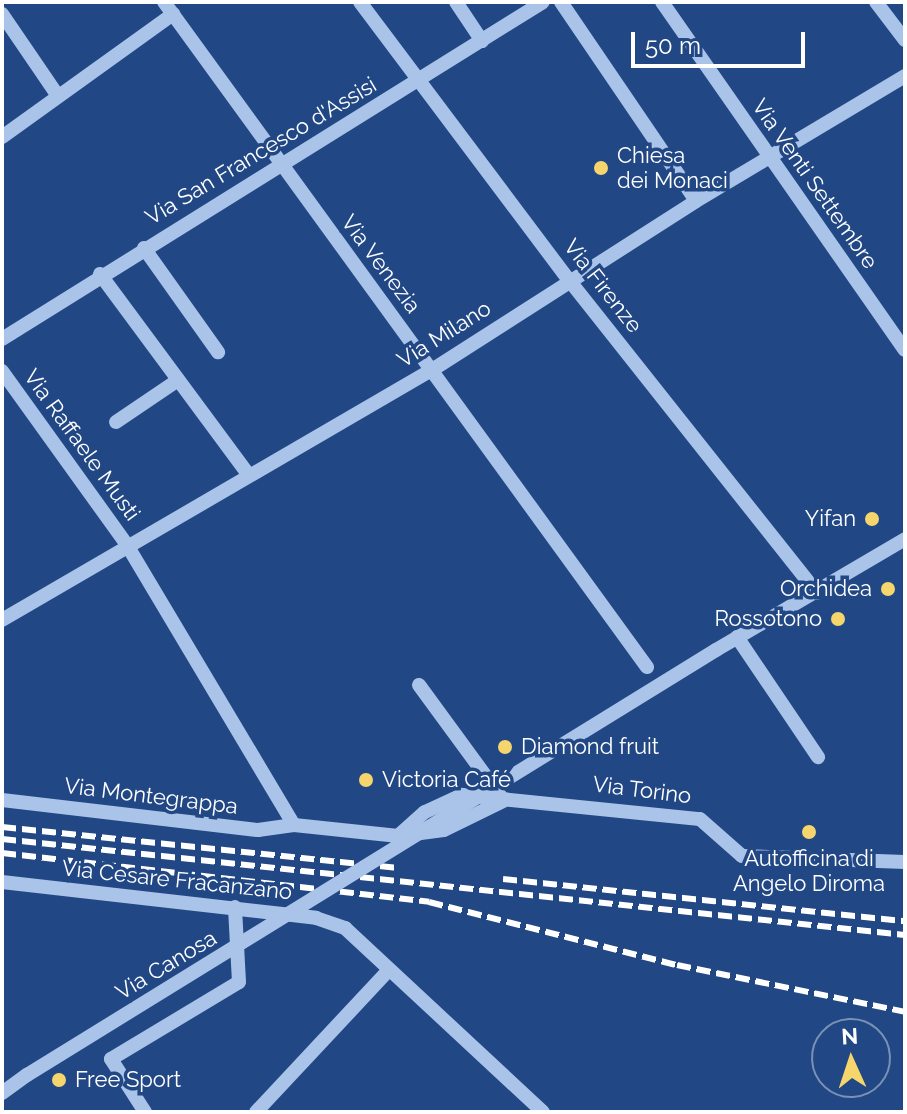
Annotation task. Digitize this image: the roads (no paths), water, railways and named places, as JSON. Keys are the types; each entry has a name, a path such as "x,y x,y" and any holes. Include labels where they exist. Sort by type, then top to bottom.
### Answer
{"street":[{"name":"Via Firenze","path":"360,2 569,280 817,593"},
{"path":"456,2 482,41"},
{"name":"Via San Francesco d'Assisi","path":"2,339 100,274 282,168 543,2"},
{"path":"561,2 696,201"},
{"name":"Via Venti Settembre","path":"662,2 905,350"},
{"path":"876,2 905,40"},
{"path":"2,137 168,8"},
{"name":"Via Venezia","path":"168,8 647,667"},
{"path":"2,14 58,96"},
{"name":"Via Milano","path":"2,620 432,370 696,201 905,76"},
{"path":"144,248 218,352"},
{"path":"100,274 249,475"},
{"name":"Via Raffaele Musti","path":"2,371 127,545 294,825"},
{"path":"116,422 178,380"},
{"name":"Via Canosa","path":"3,1091 737,637 905,539"},
{"path":"737,637 818,757"},
{"path":"294,825 398,836 444,830 503,801 419,685"},
{"name":"Via Torino","path":"398,836 425,812 462,795 700,819 742,856 905,862"},
{"name":"Via Montegrappa","path":"2,800 258,830 294,825"},
{"name":"Via Cesare Fracanzano","path":"2,882 316,918 345,928 388,971"},
{"path":"145,1112 111,1059 239,982 235,907"},
{"path":"256,1112 388,971 543,1112"}],"railway":[{"path":"2,827 396,868"},
{"path":"2,839 905,935"},
{"path":"2,853 429,902 677,965 905,1012"},
{"path":"503,879 905,921"}],"place":[{"name":"Chiesa dei Monaci","path":"601,168"},
{"name":"Yifan","path":"872,519"},
{"name":"Orchidea","path":"888,589"},
{"name":"Rossotono","path":"838,619"},
{"name":"Diamond fruit","path":"505,747"},
{"name":"Victoria Café","path":"366,780"},
{"name":"Autofficina di Angelo Diroma","path":"809,832"},
{"name":"Free Sport","path":"59,1080"}]}
